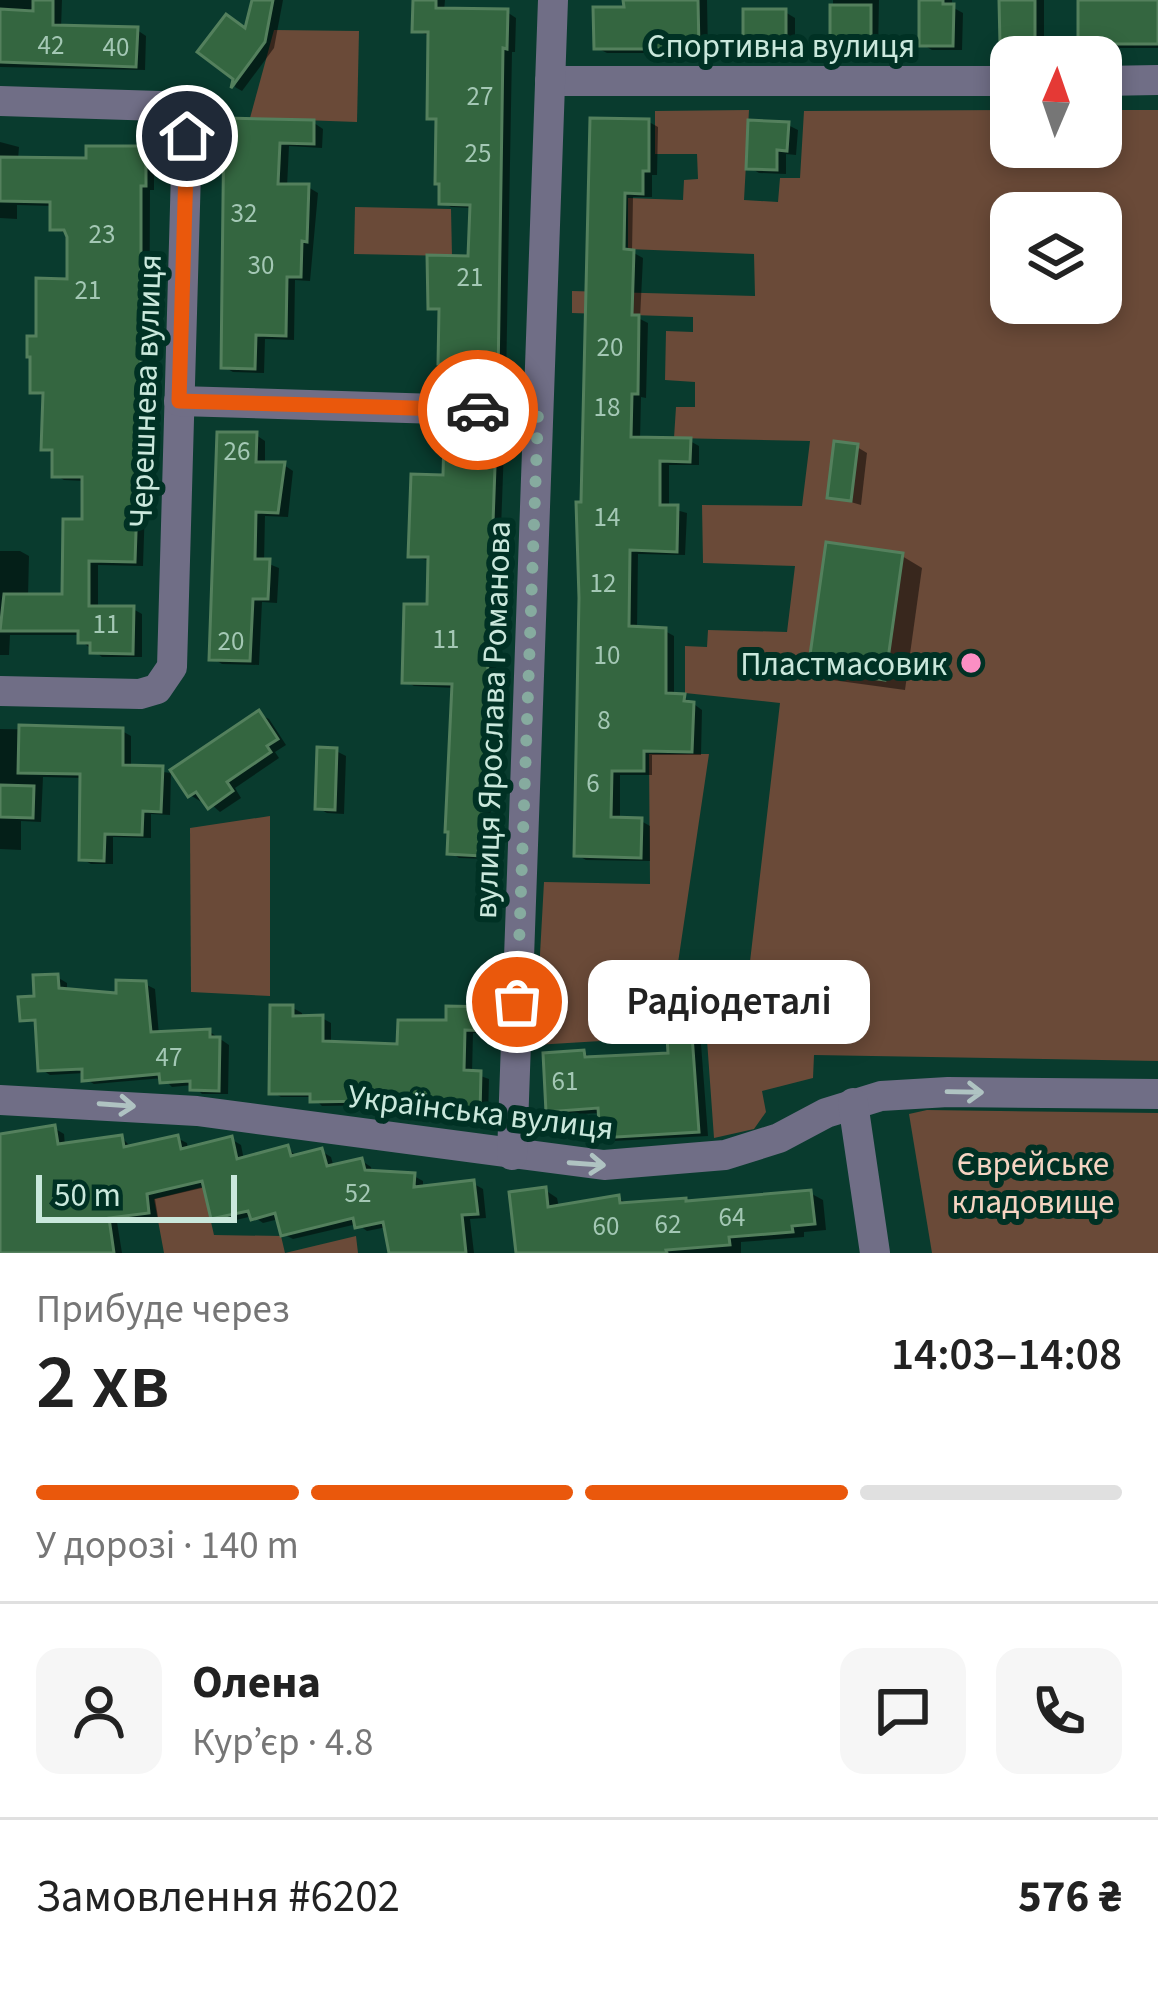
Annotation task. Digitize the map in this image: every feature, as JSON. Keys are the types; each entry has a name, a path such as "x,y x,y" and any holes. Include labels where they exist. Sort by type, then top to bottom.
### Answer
{"street":[{"name":"вулиця Ярослава Романова","path":"512,1155 553,0"},
{"path":"1122,80 1158,80"},
{"name":"Спортивна вулиця","path":"550,81 990,81"},
{"name":"Черешнева вулиця","path":"0,100 144,104 175,112 187,136 172,667 158,689 140,694 0,691"},
{"path":"179,401 538,412"},
{"name":"Українська вулиця","path":"0,1100 196,1111 604,1165 724,1155 881,1096 1158,1094"},
{"path":"854,1103 875,1253"}],"green space":[{"path":"274,30 359,31 357,122 250,118"},
{"name":"Пластмасовик","path":"749,110 744,200 778,202 780,178 800,178 804,111 990,110 990,168 1122,168 1122,110 1158,110 1158,1061 814,1055 813,1078 762,1091 766,1112 754,1129 714,1138 706,1026 743,1022 780,703 685,693 685,646 707,647 708,630 787,632 795,566 703,563 702,505 802,506 810,441 674,438 676,407 695,407 695,382 665,380 666,331 693,332 693,317 572,313 572,291 755,296 754,254 628,249 628,198 683,200 684,180 698,179 697,154 655,154 655,111"},
{"path":"355,207 451,209 452,256 354,254"},
{"path":"649,754 709,754 667,1037 535,1045 544,882 650,884"},
{"path":"270,816 270,996 191,992 190,828"},
{"name":"Єврейське кладовище","path":"927,1110 1158,1113 1158,1253 932,1253 909,1114"},
{"path":"203,1187 214,1235 281,1236 285,1253 164,1253 154,1199"},
{"path":"356,1236 358,1253 285,1253"}],"building":[{"path":"33,0 53,0 53,25 138,27 136,67 0,62 0,9 33,11"},
{"path":"252,0 273,0 265,42 231,88 233,79 197,52 226,14 245,28"},
{"path":"413,0 436,0 436,8 508,9 507,49 503,48 498,379 454,379 454,365 438,364 439,309 428,309 427,255 468,256 470,205 439,204 436,119 427,119 428,32 412,32"},
{"path":"623,0 698,0 699,49 594,49 593,7 624,7"},
{"path":"919,0 954,4 953,46 919,46"},
{"path":"999,0 1035,0 1035,36 1000,36"},
{"path":"1078,0 1158,0 1158,44 1122,44 1122,36 1078,36"},
{"path":"830,5 871,5 871,48 830,48"},
{"path":"743,9 786,9 786,49 743,49"},
{"path":"224,118 314,120 314,144 280,143 278,184 309,184 307,242 302,241 301,277 287,277 286,336 256,335 255,369 221,368"},
{"path":"590,118 649,119 649,171 643,171 643,194 625,193 624,249 634,250 632,315 639,315 638,394 632,394 631,437 691,438 690,462 660,461 660,505 678,505 677,552 630,550 629,626 666,628 666,693 685,694 684,701 694,702 692,752 644,751 644,771 612,771 611,817 642,818 641,858 574,856 576,502 581,502"},
{"path":"748,120 789,122 787,151 777,150 777,170 746,169"},
{"path":"86,146 146,146 146,186 141,186 135,562 89,561 89,606 134,606 133,654 90,653 90,643 78,643 78,631 0,631 4,594 62,594 63,519 82,519 82,477 52,477 52,450 41,450 43,393 30,393 27,357 27,336 36,336 36,278 67,279 67,237 64,230 50,230 50,202 0,201 0,157 86,158"},
{"path":"217,432 257,432 256,462 285,462 278,513 256,512 255,559 270,559 268,599 253,599 250,661 209,660"},
{"path":"444,438 496,439 481,856 447,854 452,684 402,683 404,604 427,604 428,557 408,557 411,474 443,475"},
{"path":"834,441 858,444 851,501 827,498"},
{"path":"826,542 903,553 885,680 808,669"},
{"path":"259,710 278,739 267,746 271,752 227,782 233,791 208,809 196,792 188,797 170,770"},
{"path":"19,725 123,728 123,765 163,766 161,812 143,811 142,835 105,834 104,861 79,860 80,774 18,773"},
{"path":"317,747 337,748 335,810 315,809"},
{"path":"0,785 34,786 33,818 0,817"},
{"path":"58,974 59,988 116,993 116,980 146,981 151,1032 210,1029 210,1037 220,1037 219,1091 190,1090 190,1081 160,1083 159,1074 82,1081 82,1069 38,1071 35,1020 20,1021 18,997 34,996 33,975"},
{"path":"270,1005 293,1005 293,1016 323,1015 323,1041 397,1044 398,1020 446,1020 446,1006 493,1007 492,1031 465,1030 464,1070 481,1071 480,1114 443,1113 434,1100 310,1102 310,1094 269,1094"},
{"path":"692,1035 699,1132 600,1138 598,1108 546,1112 543,1053 584,1050 585,1057 668,1053 667,1037"},
{"path":"55,1125 58,1144 122,1135 124,1147 178,1135 181,1149 232,1136 237,1159 288,1145 291,1156 322,1148 327,1166 362,1158 365,1170 415,1173 414,1187 474,1180 478,1214 462,1215 466,1253 389,1253 383,1222 355,1228 353,1218 281,1236 275,1213 251,1220 248,1211 211,1219 202,1181 147,1194 149,1213 109,1218 114,1253 0,1253 0,1134"},
{"path":"546,1187 548,1207 619,1195 620,1203 811,1190 815,1224 792,1226 793,1232 729,1237 730,1245 667,1253 516,1253 509,1192"}],"way so far":[{"path":"478,410 538,412 517,1002"}],"place":[{"name":"Пластмасовик","path":"971,663"},
{"name":"Радіодеталі","path":"517,1002"}],"route":[{"path":"187,136 179,401 478,410"}]}
